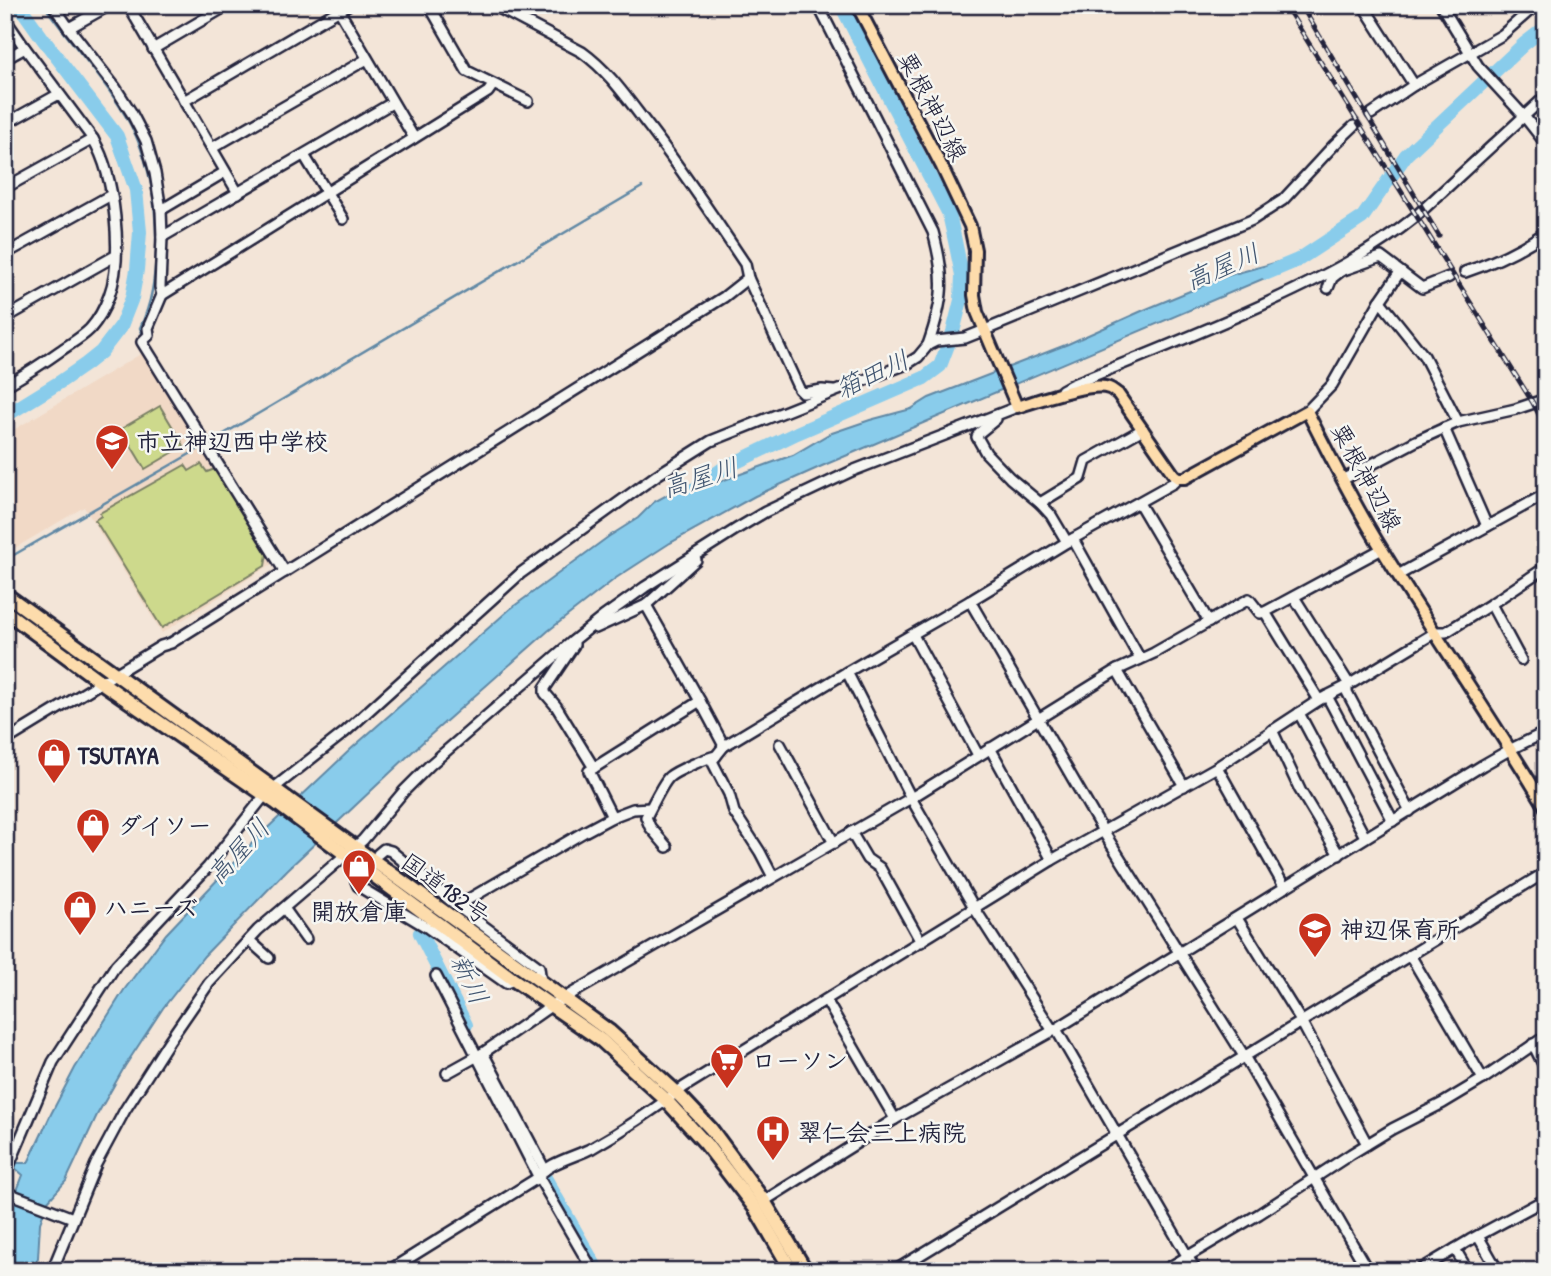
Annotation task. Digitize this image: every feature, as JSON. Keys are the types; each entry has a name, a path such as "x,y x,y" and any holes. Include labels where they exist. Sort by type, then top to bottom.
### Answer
{"highway":[{"name":"国道182号","path":"5,594 115,673 347,849 541,982 601,1040 711,1129 764,1201 806,1271"},
{"name":"国道182号","path":"5,611 101,682 274,796"},
{"name":"国道182号","path":"347,849 514,980 558,1001"},
{"name":"国道182号","path":"671,1096 755,1208 792,1271"}],"main road":[{"name":"粟根神辺線","path":"856,5 942,167 970,226 975,250 974,295 977,312 1016,406"},
{"path":"1016,406 1056,395 1108,387 1118,394 1178,478"},
{"name":"粟根神辺線","path":"1178,478 1185,478 1307,411 1342,480 1382,549 1546,808"}],"street":[{"path":"53,5 115,87 146,141 161,210 162,295"},
{"path":"69,28 110,5"},
{"path":"128,5 238,193"},
{"path":"153,49 228,5"},
{"path":"429,5 467,71 528,101"},
{"path":"493,5 582,52 611,77 680,166 745,264 748,278 799,388 803,393 836,391"},
{"path":"5,1175 53,1062 116,965 274,796 521,573 657,475 712,441 907,364 932,343 943,290 940,257 933,232 818,5"},
{"path":"1363,5 1414,85"},
{"path":"1441,5 1478,66 1523,114 1546,144"},
{"path":"1371,114 1414,85 1502,35 1536,5"},
{"path":"184,101 341,7 367,59 414,138"},
{"path":"5,19 101,152 116,226 116,256 110,296 90,329 5,386"},
{"path":"5,59 25,48"},
{"path":"212,148 367,59"},
{"path":"285,572 142,342 149,335 148,328 162,295 488,92 493,85"},
{"path":"5,124 59,93"},
{"path":"1056,395 1071,385 1226,322 1329,274 1393,235 1470,167 1523,114 1546,96"},
{"path":"162,237 392,103"},
{"path":"932,343 986,334 1252,220 1283,200 1354,126"},
{"path":"5,188 93,139"},
{"path":"304,155 343,219"},
{"path":"161,210 225,172"},
{"path":"5,254 111,195"},
{"path":"1465,272 1484,266 1546,232"},
{"path":"5,318 116,256"},
{"path":"1328,288 1332,278 1341,271 1381,257 1422,288 1449,277"},
{"path":"1307,411 1332,385 1380,301 1400,272"},
{"path":"5,741 285,572 724,297 748,278"},
{"path":"1380,301 1424,356 1458,422"},
{"path":"1342,480 1458,422 1546,399"},
{"path":"1016,406 979,433 978,437 986,453 1040,503 1070,540 1140,659"},
{"path":"52,1271 70,1217 125,1110 209,983 249,940 347,849 430,765 590,627 703,550 765,512 852,471 1004,413"},
{"path":"1444,428 1487,526"},
{"path":"1040,503 1082,478 1086,461 1143,429"},
{"path":"773,877 734,812 729,794 712,761 724,746 1178,478"},
{"path":"1398,575 1546,494"},
{"path":"1139,503 1209,622"},
{"path":"447,1073 558,1001 911,798 1117,670 1154,653 1249,598 1260,613 1265,612 1382,549"},
{"path":"590,627 595,628 646,605 702,554 703,550"},
{"path":"388,1271 536,1179 541,1173 590,1149 1052,860 1217,768 1323,698 1436,632 1446,632 1546,567"},
{"path":"1294,597 1347,681 1348,692 1410,811"},
{"path":"970,601 1103,831 1244,1056 1368,1271"},
{"path":"1491,604 1521,660"},
{"path":"646,605 724,746"},
{"path":"1265,612 1323,698 1393,821"},
{"path":"913,635 978,755"},
{"path":"573,641 574,645 545,688 545,693 594,768"},
{"path":"1117,670 1184,786"},
{"path":"847,672 911,798 975,909 1054,1030 1196,1271"},
{"path":"612,817 589,771 700,701"},
{"path":"1299,713 1365,837"},
{"path":"1272,730 1300,790 1339,855"},
{"path":"764,1201 895,1119 1054,1030 1511,749 1546,732"},
{"path":"780,744 834,843"},
{"path":"990,748 1052,860"},
{"path":"667,847 650,827 646,817 650,808 669,777 716,756"},
{"path":"1217,768 1285,888"},
{"path":"457,906 612,817 633,809 650,808"},
{"path":"851,832 867,859 880,868 921,942"},
{"path":"378,854 384,849 391,851 457,906 539,967 541,982"},
{"path":"894,1271 1546,872"},
{"path":"359,876 356,881 358,886 428,928 506,983 514,980"},
{"path":"284,908 306,939"},
{"path":"1237,918 1301,1021 1367,1144"},
{"path":"249,940 269,958"},
{"path":"1410,955 1483,1079"},
{"path":"436,976 593,1271"},
{"path":"826,1000 895,1119"},
{"path":"1163,1271 1259,1214 1367,1144 1483,1079 1546,1036"},
{"path":"1533,1044 1546,1070"},
{"path":"5,1192 70,1217"},
{"path":"1418,1271 1543,1201 1546,1214"},
{"path":"1478,1236 1498,1271"},
{"path":"1455,1249 1468,1271"}],"shaded area":[{"name":"市立神辺西中学校","path":"144,352 275,562 162,633 84,507 5,554 5,435"}],"green space":[{"path":"160,406 184,446 145,469 121,429"},
{"path":"201,464 207,472 215,469 267,554 265,566 162,628 95,520 101,516 100,513 185,465 189,471"}],"water":[{"path":"1282,261 1286,269 755,496 670,543 616,578 548,631 427,738 287,870 204,956 163,1008 125,1066 97,1115 66,1181 48,1201 40,1223 38,1258 31,1271 5,1271 5,1253 12,1234 9,1211 23,1175 15,1168 17,1163 28,1163 75,1068 124,990 166,934 258,837 351,749 510,609 638,518 654,502 687,484 705,487 793,455 829,434 911,409 929,398 1068,344 1226,276"}],"waterway":[{"path":"5,416 86,364 101,352 121,326 132,298 140,232 136,190 117,136 19,5"},
{"path":"44,5 117,102 136,136 146,164 156,222 156,251 152,290 140,328 144,337"},
{"name":"箱田川","path":"684,497 724,468 924,378 940,366 953,332 961,300 962,275 949,214 841,5"},
{"name":"高屋川","path":"1267,273 1298,260 1362,218 1406,155 1524,44 1546,27"},
{"path":"217,438 642,187"},
{"path":"291,562 727,289"},
{"path":"147,341 283,558"},
{"path":"5,560 204,446"},
{"path":"167,638 280,569"},
{"name":"新川","path":"424,930 420,933 466,1025"},
{"name":"新川","path":"544,1176 598,1271"}],"tunnel":[{"path":"1354,126 1371,114"}],"railway":[{"path":"1285,5 1546,428"},
{"path":"1301,5 1439,236"}],"place":[{"name":"市立神辺西中学校","path":"112,471"},
{"name":"TSUTAYA","path":"54,785"},
{"name":"ダイソー","path":"93,855"},
{"name":"開放倉庫","path":"359,896"},
{"name":"ハニーズ","path":"80,937"},
{"name":"神辺保育所","path":"1315,959"},
{"name":"ローソン","path":"727,1090"},
{"name":"翠仁会三上病院","path":"773,1162"}]}
